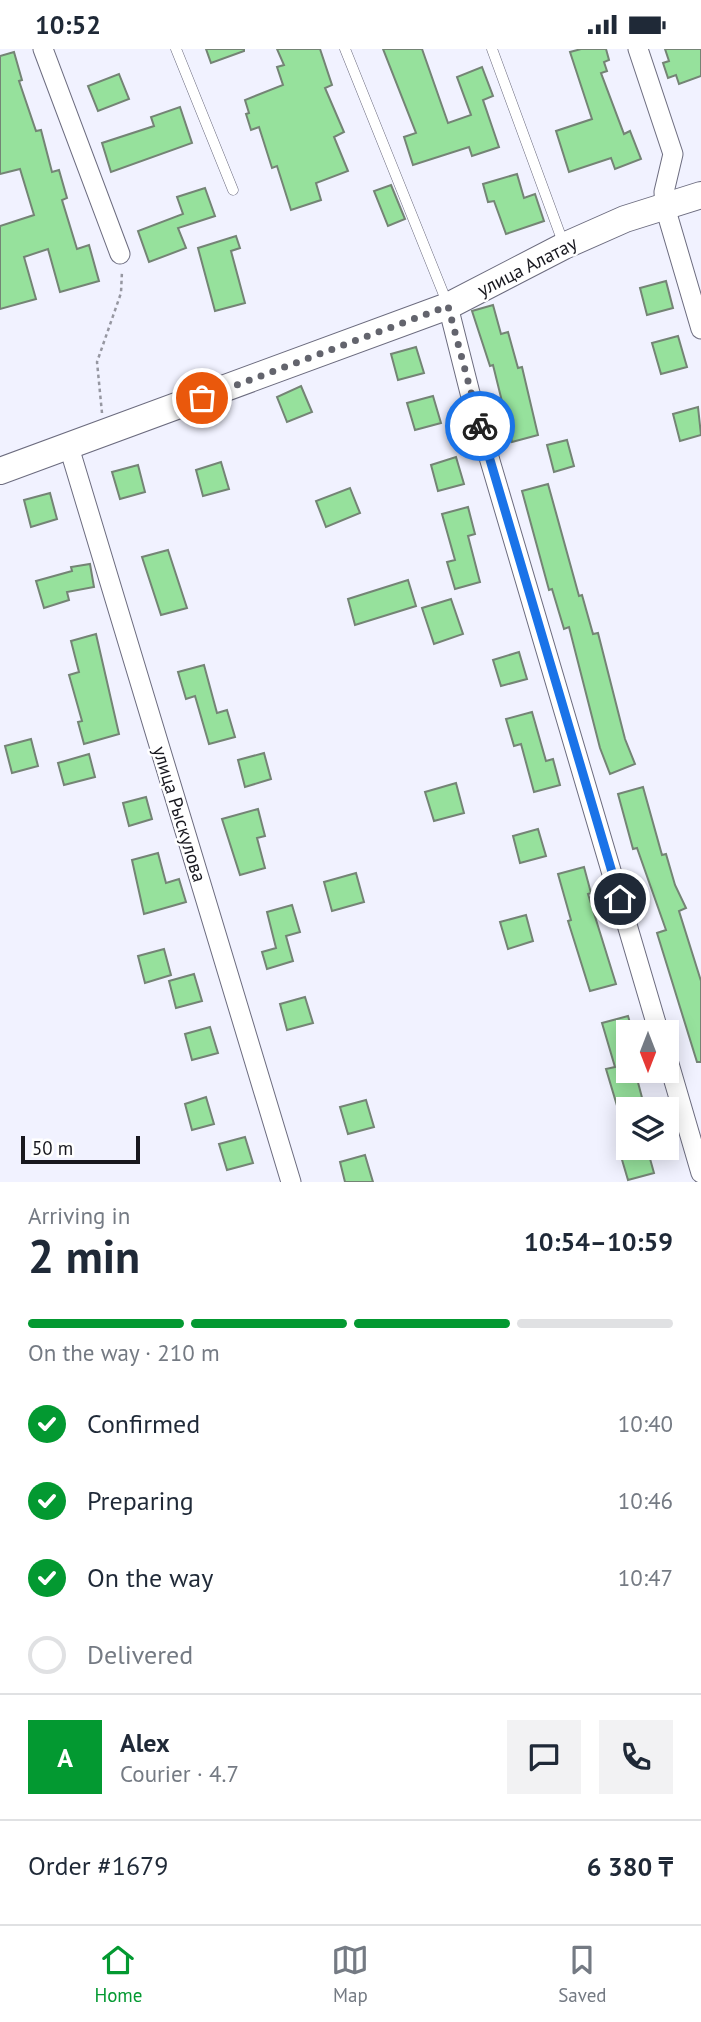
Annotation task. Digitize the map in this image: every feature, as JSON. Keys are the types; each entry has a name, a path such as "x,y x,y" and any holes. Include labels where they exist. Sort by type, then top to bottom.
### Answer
{"street":[{"path":"43,49 120,254"},
{"path":"638,49 673,154 664,192 665,207 701,329"},
{"name":"улица Алатау","path":"0,471 448,306 564,246 625,219 701,195"},
{"path":"448,306 470,393 655,1020"},
{"name":"улица Рыскулова","path":"69,447 291,1182"},
{"path":"675,1083 701,1173"}],"lane":[{"path":"176,49 233,190"},
{"path":"345,49 448,306"},
{"path":"492,49 564,246"}],"path":[{"path":"104,434 97,362 121,293 120,254"}],"building":[{"path":"206,49 244,49 244,51 211,63"},
{"path":"277,49 320,49 332,85 325,88 344,132 334,137 348,171 316,183 321,200 291,210 277,166 272,168 259,127 251,130 246,114 249,113 245,100 283,85 277,67 284,65"},
{"path":"383,49 422,49 448,123 471,115 457,77 482,67 493,96 483,100 499,147 472,156 469,147 413,165 404,137 416,133"},
{"path":"606,49 609,60 604,62 607,71 601,73 624,134 630,131 641,159 615,169 611,158 569,172 556,131 592,119 570,52"},
{"path":"665,49 701,49 701,76 679,84 676,75 668,78 663,63 669,61"},
{"path":"14,52 22,80 19,81 36,131 41,130 52,172 59,170 67,198 62,200 77,249 89,245 99,281 60,292 48,249 24,257 36,299 0,309 0,226 34,215 20,169 0,174 0,56"},
{"path":"119,74 129,99 98,111 88,86"},
{"path":"180,107 192,143 111,172 102,143 154,126 151,117"},
{"path":"517,174 524,198 535,194 544,221 506,234 494,201 488,202 483,184"},
{"path":"391,185 405,219 388,226 374,191"},
{"path":"205,188 215,216 178,228 186,248 149,262 138,231 183,214 177,197"},
{"path":"236,236 240,248 231,251 245,303 215,311 198,248"},
{"path":"666,281 673,308 647,315 640,288"},
{"path":"493,305 501,334 508,332 518,368 522,367 538,435 512,442 493,365 490,366 472,311"},
{"path":"678,336 687,367 661,374 652,343"},
{"path":"416,347 424,373 398,380 391,354"},
{"path":"301,386 312,412 287,422 277,397"},
{"path":"433,396 441,423 415,430 407,403"},
{"path":"698,407 701,435 680,441 673,414"},
{"path":"567,440 574,466 554,472 547,445"},
{"path":"456,457 464,484 438,491 431,465"},
{"path":"221,462 229,489 203,496 196,470"},
{"path":"138,465 145,492 120,499 112,472"},
{"path":"548,484 579,596 582,595 593,634 598,633 625,739 635,764 610,774 600,748 569,627 564,629 552,589 549,590 522,491"},
{"path":"350,488 360,513 326,527 316,501"},
{"path":"50,493 57,519 31,527 24,500"},
{"path":"468,507 475,534 468,536 480,582 455,589 447,562 455,560 442,514"},
{"path":"168,550 187,608 161,615 142,557"},
{"path":"90,564 94,587 67,592 69,600 44,608 36,581 72,571 71,567"},
{"path":"408,580 416,606 355,625 348,599"},
{"path":"451,599 463,634 434,644 422,608"},
{"path":"96,634 119,734 84,744 78,722 82,721 69,675 79,672 71,641"},
{"path":"519,652 527,679 501,686 493,660"},
{"path":"204,665 217,713 227,710 235,737 209,744 195,696 186,699 178,672"},
{"path":"532,712 546,761 553,759 560,785 534,792 521,744 514,746 506,719"},
{"path":"31,739 38,766 12,773 5,746"},
{"path":"264,753 271,779 245,787 238,760"},
{"path":"89,754 95,777 64,785 58,763"},
{"path":"456,783 464,813 434,821 425,792"},
{"path":"643,787 662,855 666,854 675,885 686,908 679,911 701,981 701,1062 697,1062 657,933 666,930 637,848 633,849 618,794"},
{"path":"146,797 152,819 129,826 123,803"},
{"path":"258,809 265,836 257,838 265,868 240,875 222,819"},
{"path":"538,829 546,856 520,863 513,836"},
{"path":"158,853 166,883 179,879 186,902 144,914 132,860"},
{"path":"584,867 591,893 588,894 616,984 590,991 568,921 571,920 558,874"},
{"path":"356,873 364,902 332,911 324,882"},
{"path":"292,905 300,932 286,936 293,961 267,969 262,952 276,948 267,912"},
{"path":"526,915 533,941 508,949 500,922"},
{"path":"164,949 171,975 145,983 138,956"},
{"path":"194,974 202,1001 176,1008 169,981"},
{"path":"305,997 313,1023 287,1030 280,1004"},
{"path":"628,1016 629,1020 616,1020 616,1083 638,1083 642,1097 616,1097 616,1102 606,1069 615,1067 602,1023"},
{"path":"210,1027 218,1053 192,1060 185,1034"},
{"path":"206,1097 214,1124 192,1130 185,1104"},
{"path":"366,1100 374,1127 348,1134 340,1107"},
{"path":"245,1137 253,1163 227,1170 219,1144"},
{"path":"365,1155 373,1182 345,1182 340,1162"},
{"path":"622,1160 650,1160 654,1173 628,1180"}],"way so far":[{"path":"202,398 448,306 480,426"}],"route":[{"path":"480,426 620,899"}]}
